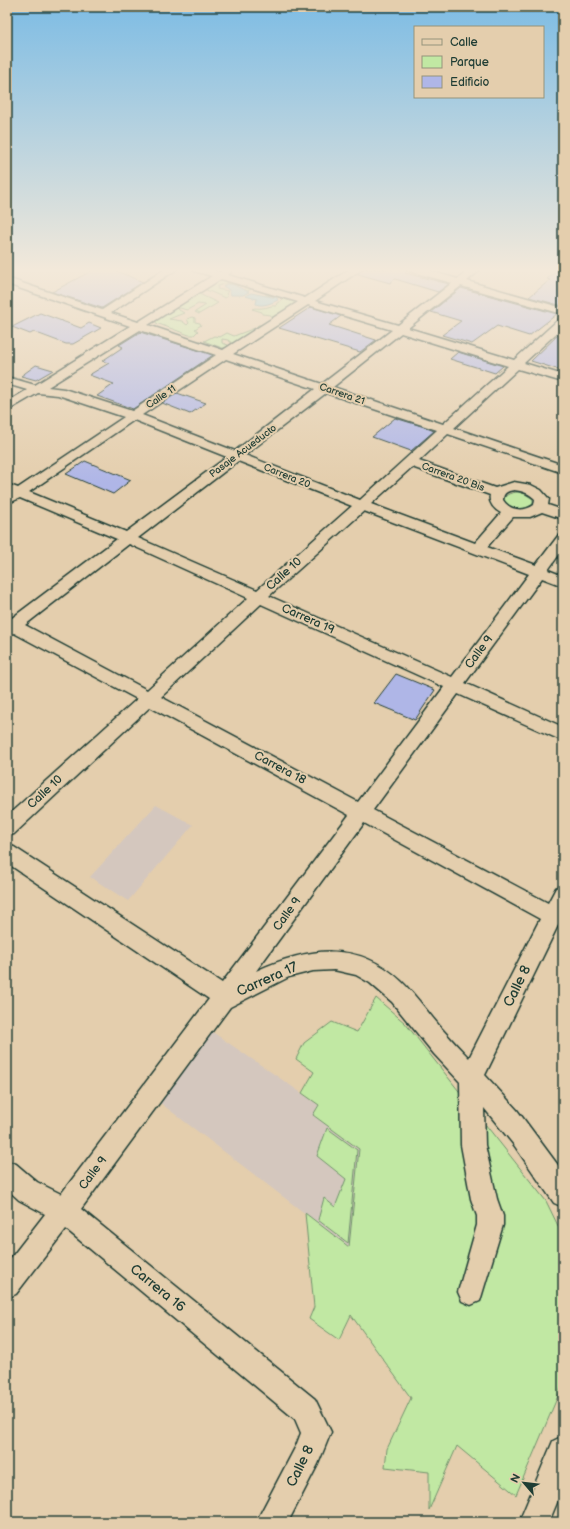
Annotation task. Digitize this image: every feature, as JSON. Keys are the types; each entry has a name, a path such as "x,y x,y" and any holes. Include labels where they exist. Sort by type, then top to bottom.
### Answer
{"street":[{"path":"7,407 114,340"},
{"name":"Carrera 21","path":"184,340 563,470"},
{"name":"Calle 11","path":"11,494 134,416 246,340"},
{"name":"Pasaje Acueducto","path":"9,625 236,456 385,340"},
{"path":"437,340 563,379"},
{"name":"Calle 10","path":"7,828 258,597 410,462 541,340"},
{"name":"Carrera 20","path":"7,380 37,389 60,392 134,416 361,505 563,581"},
{"name":"Carrera 20 Bis","path":"410,462 497,493"},
{"path":"529,489 548,464"},
{"path":"514,486 529,489 535,492 542,499 541,507 528,513 510,512 497,503 495,496 501,490 514,486"},
{"name":"Carrera 19","path":"11,494 126,538 563,734"},
{"path":"541,507 563,515"},
{"path":"478,549 510,512"},
{"name":"Calle 9","path":"7,1285 226,998 454,685 563,539"},
{"name":"Carrera 18","path":"9,625 149,698 552,915"},
{"name":"Carrera 17","path":"7,853 226,998 274,972 299,963 328,960 350,964 368,970 383,979 399,994 441,1045 472,1077 517,1128 563,1194"},
{"name":"Calle 8","path":"472,1077 563,894"},
{"path":"471,1292 490,1225 490,1216 484,1199 473,1145 472,1077"},
{"name":"Carrera 16","path":"7,1173 28,1191 47,1200 64,1211 305,1409"},
{"name":"Calle 8","path":"272,1522 308,1454 316,1432 305,1409"},
{"path":"534,1522 563,1451"}],"shaded area":[{"path":"156,805 193,825 128,901 90,877"},
{"path":"211,1031 319,1105 313,1115 359,1149 349,1247 159,1102"}],"green space":[{"path":"222,340 222,343 228,345 226,348 222,348 204,341"},
{"path":"228,340 239,340 233,344"},
{"path":"518,492 533,499 533,504 525,508 517,509 509,506 503,500 511,493"},
{"path":"376,998 405,1023 546,1201 563,1236 563,1384 516,1495 457,1446 429,1510 429,1472 385,1467 387,1449 411,1398 351,1315 339,1340 309,1319 314,1307 305,1213 349,1247 359,1149 313,1115 319,1105 302,1093 314,1072 296,1059 304,1043 332,1022 357,1032"},
{"path":"327,1128 357,1150 348,1243 318,1220 324,1198 335,1207 346,1179 317,1156"}],"building":[{"path":"56,340 79,340 73,344 66,344"},
{"path":"127,340 167,340 213,355 133,409 97,396 114,384 89,375 109,363 102,361 123,347 119,345"},
{"path":"321,340 376,340 360,352"},
{"path":"460,340 477,340 472,344"},
{"path":"552,340 563,340 563,371 531,361"},
{"path":"458,352 503,366 495,373 450,359"},
{"path":"36,365 53,370 36,380 21,376"},
{"path":"177,393 206,403 190,414 162,403"},
{"path":"395,418 434,431 411,451 372,437"},
{"path":"85,461 131,480 113,494 66,474"},
{"path":"396,674 435,690 415,720 374,703"}]}
